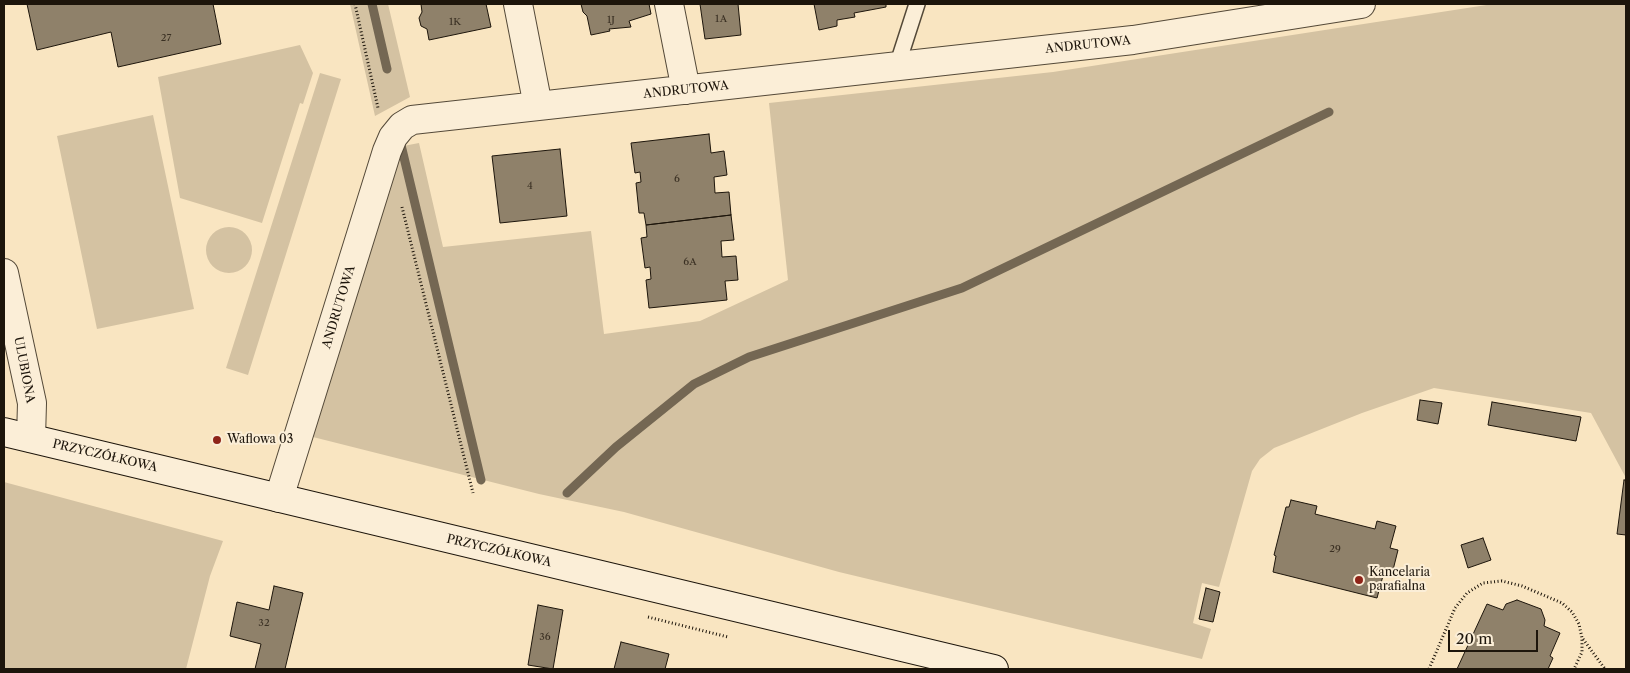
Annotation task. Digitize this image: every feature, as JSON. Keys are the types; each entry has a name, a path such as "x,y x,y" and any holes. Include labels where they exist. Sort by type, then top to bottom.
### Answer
{"street":[{"path":"518,4 538,106"},
{"path":"669,4 686,90"},
{"name":"ANDRUTOWA","path":"279,498 388,150 393,137 402,126 412,120 1133,40 1361,4"},
{"name":"ULUBIONA","path":"4,273 32,403 31,438"},
{"name":"PRZYCZÓŁKOWA","path":"4,432 994,669"}],"lane":[{"path":"897,66 917,4"}],"path":[{"path":"355,4 388,150"},
{"path":"399,198 474,494"},
{"path":"1429,669 1455,608 1467,593 1483,583 1502,581 1522,586 1562,603 1572,612 1579,624 1582,638 1582,652 1574,669"},
{"path":"1582,638 1605,669"}],"shaded area":[{"path":"350,4 388,4 410,97 375,116"},
{"path":"1493,4 1626,4 1626,478 1591,413 1434,388 1362,413 1274,448 1260,459 1252,471 1219,587 1202,583 1193,623 1211,629 1202,659 839,572 624,512 539,494 309,436 398,147 419,143 443,247 591,231 604,334 700,321 788,280 769,103 1053,72"},
{"path":"300,45 313,73 303,104 300,103 262,223 180,198 158,77"},
{"path":"320,73 341,79 248,375 226,368"},
{"path":"153,115 194,309 97,329 57,136"},
{"path":"229,227 242,231 248,237 252,250 248,263 242,269 229,273 216,269 210,263 206,250 210,237 216,231"},
{"path":"4,482 223,541 210,576 186,669 4,669"}],"building":[{"path":"27,4 213,4 221,44 118,67 111,32 37,50"},
{"path":"421,4 486,4 491,27 429,40 427,29 421,26 419,18 422,12"},
{"path":"581,4 649,4 651,14 629,21 631,27 609,29 610,31 591,35 587,16 583,12"},
{"path":"700,4 738,4 741,35 705,39"},
{"path":"814,4 886,4 886,7 854,13 855,17 837,20 837,26 819,30"},
{"path":"709,134 711,153 724,151 727,175 714,177 715,193 729,192 731,215 646,225 644,213 639,213 636,183 641,182 640,172 635,173 631,143"},
{"path":"560,149 567,216 500,223 492,156"},
{"path":"731,215 734,240 721,241 722,257 736,256 738,280 725,281 727,300 649,308 646,280 651,279 650,267 645,268 641,238 647,237 646,225"},
{"path":"1420,400 1442,403 1438,424 1417,420"},
{"path":"1492,402 1581,417 1576,441 1488,425"},
{"path":"1624,480 1626,480 1626,535 1617,534"},
{"path":"1291,500 1317,506 1315,514 1375,529 1377,521 1396,526 1390,548 1398,550 1392,574 1384,572 1377,598 1273,572 1276,556 1274,555 1286,507 1289,507"},
{"path":"1483,538 1491,560 1468,568 1461,545"},
{"path":"274,586 303,593 285,669 255,669 261,644 230,636 237,602 269,610"},
{"path":"1206,588 1220,592 1213,622 1199,619"},
{"path":"1517,600 1541,609 1545,620 1544,626 1560,633 1550,656 1553,658 1548,669 1457,669 1487,604 1503,610 1506,604"},
{"path":"538,605 563,610 553,669 528,665"},
{"path":"621,642 669,654 665,669 614,669"}],"waterway":[{"path":"372,4 387,69"},
{"path":"567,493 616,447 694,384 749,357 962,288 1329,112"},
{"path":"401,145 481,480"}],"place":[{"name":"Waflowa 03","path":"217,440"},
{"name":"Kancelaria parafialna","path":"1359,580"}]}
